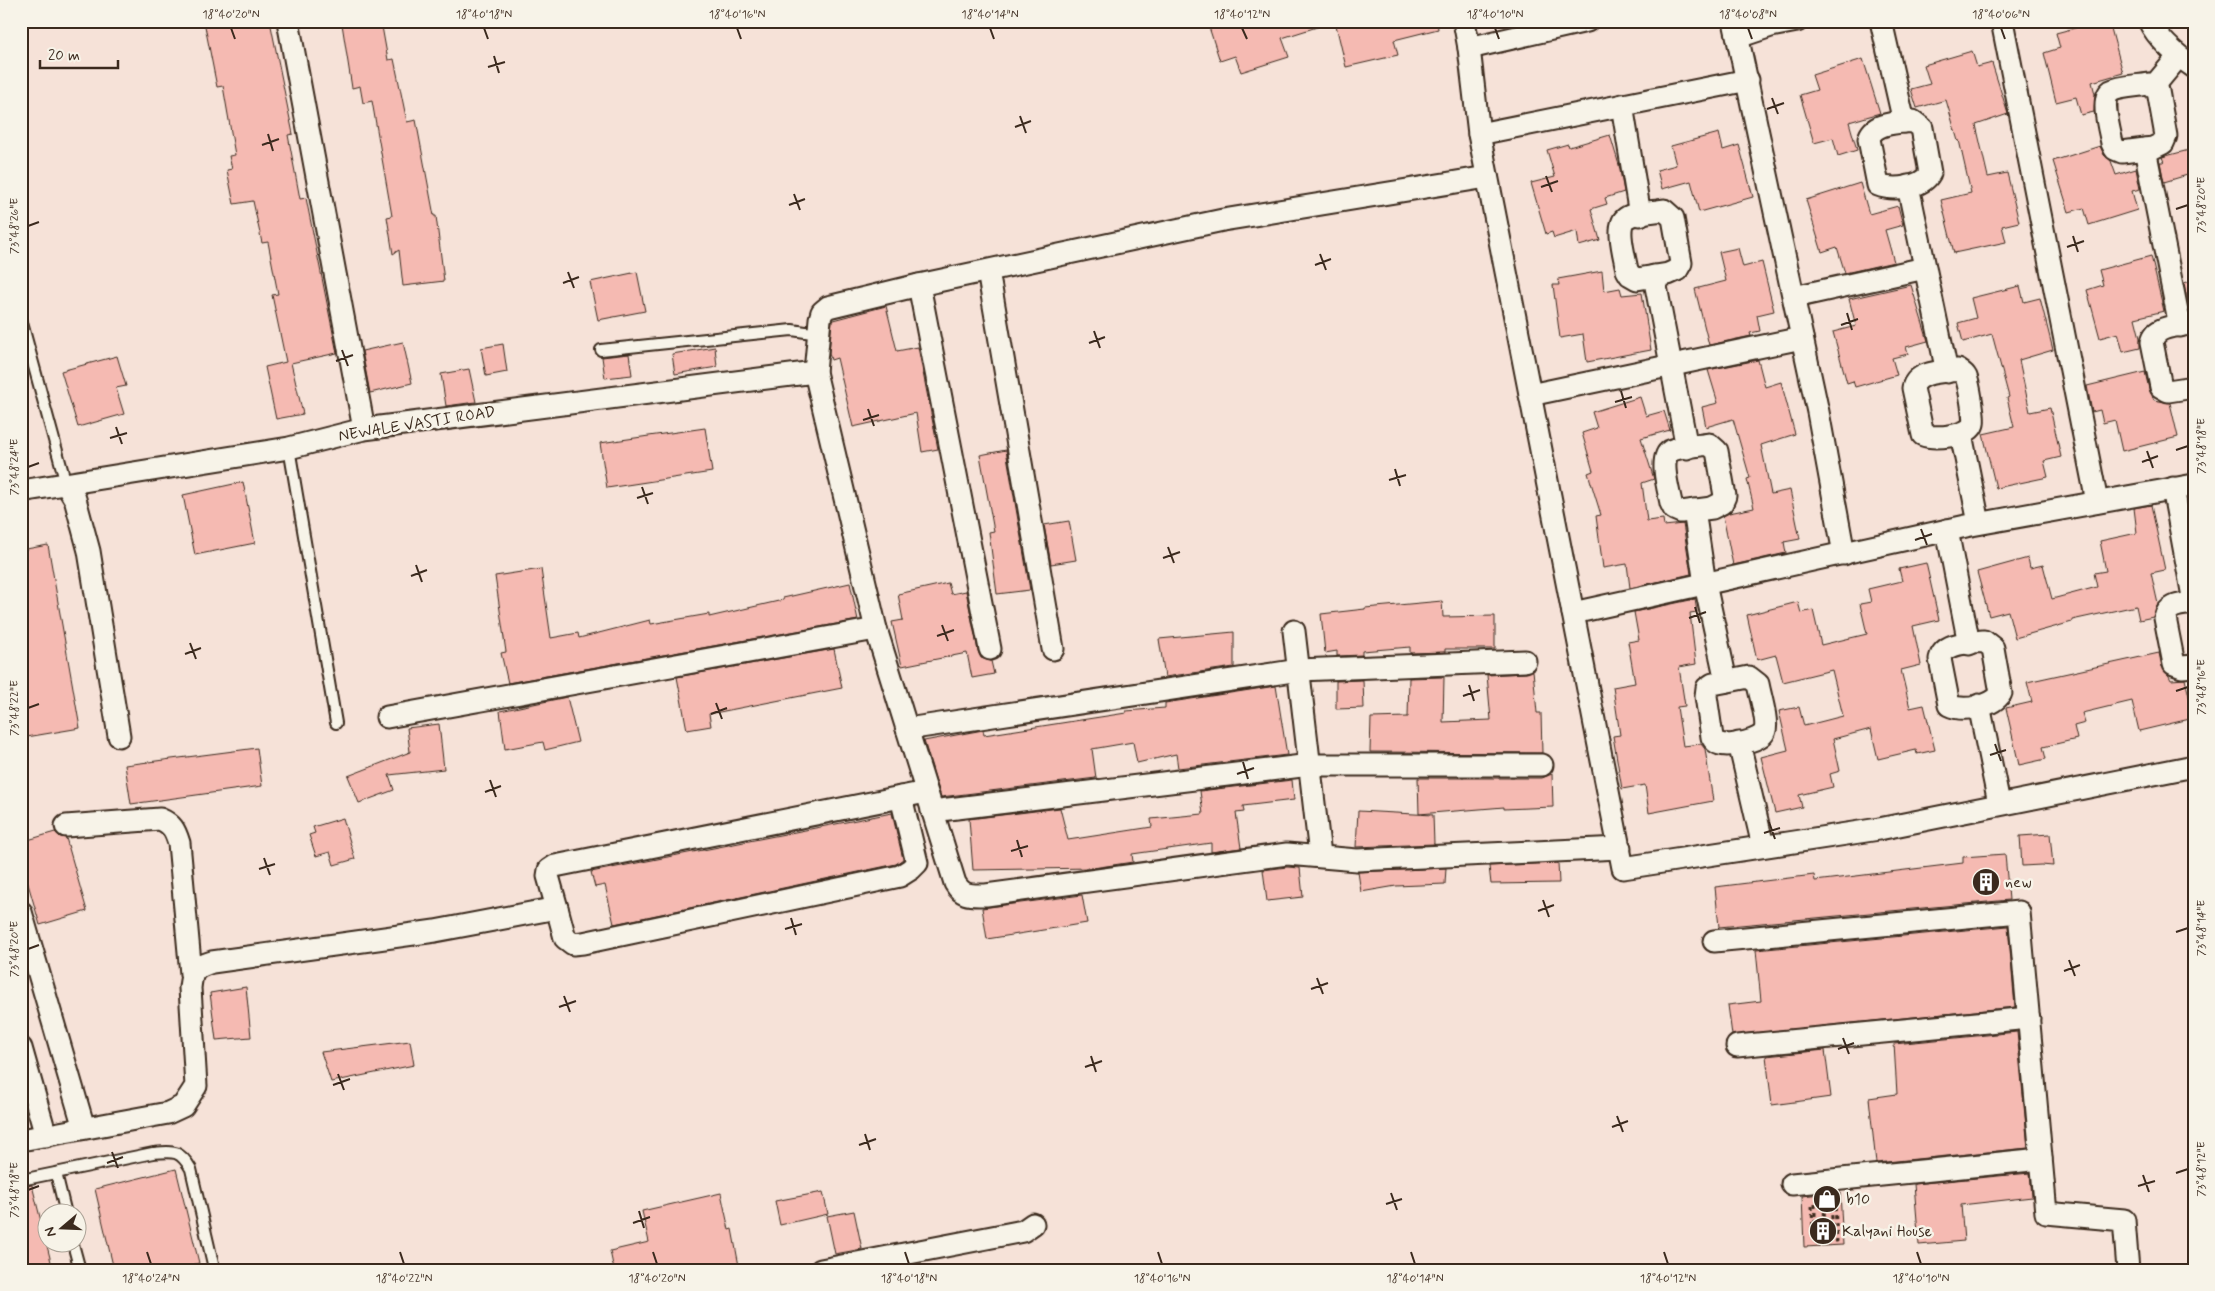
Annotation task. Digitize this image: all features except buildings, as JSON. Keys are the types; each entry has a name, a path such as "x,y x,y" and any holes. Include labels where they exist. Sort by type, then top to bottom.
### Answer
{"street":[{"path":"288,21 364,429"},
{"path":"1464,21 1479,134 1487,177 1623,868 1879,828 2194,766"},
{"path":"1469,48 1587,21"},
{"path":"1797,21 1771,26 1736,29 1818,412 1844,554"},
{"path":"1881,21 1904,122"},
{"path":"2002,21 2097,502"},
{"path":"2149,21 2153,30 2186,62 2154,86"},
{"path":"1479,134 1748,80"},
{"path":"2149,84 2154,86 2158,91 2166,136 2162,143 2145,149 2122,152 2115,149 2112,143 2105,102 2107,95 2113,90 2149,84"},
{"path":"1622,105 1640,215"},
{"path":"1913,121 1922,128 1930,173 1926,180 1908,186 1886,188 1878,185 1869,139 1871,132 1876,128 1904,122 1913,121"},
{"path":"2145,149 2187,325 2159,330 2153,334 2152,342 2158,382 2161,388 2168,391 2193,389"},
{"path":"1487,177 1223,220 919,285 828,307 822,312 815,372 876,628 955,883 960,892 966,896 996,894 1287,854 1357,860 1620,848"},
{"path":"1908,186 1947,372"},
{"path":"1664,210 1673,218 1681,263 1677,270 1668,274 1637,278 1630,275 1627,270 1620,229 1622,222 1627,217 1640,215 1664,210"},
{"path":"1794,297 1925,268"},
{"path":"988,270 1053,649"},
{"path":"1654,276 1687,448"},
{"path":"919,285 990,649"},
{"path":"1530,395 1802,338"},
{"path":"1958,370 1966,377 1974,422 1971,429 1961,434 1930,438 1922,435 1913,388 1915,381 1921,376 1947,372 1958,370"},
{"name":"NEWALE VASTI ROAD","path":"21,491 289,448 364,429 815,372"},
{"path":"1961,434 1979,523"},
{"path":"1708,444 1714,446 1717,451 1725,496 1722,503 1712,508 1681,512 1674,509 1671,504 1664,462 1666,455 1672,450 1687,448 1708,444"},
{"path":"66,484 76,499 89,551 119,736"},
{"path":"1573,613 1979,523 2194,485"},
{"path":"2173,488 2194,602 2172,606 2167,611 2165,618 2174,664 2182,668 2194,666"},
{"path":"1694,510 1705,584 1726,681"},
{"path":"1947,530 1968,644"},
{"path":"386,717 876,628"},
{"path":"1294,631 1320,856"},
{"path":"1984,641 1993,648 2001,693 1997,700 1979,705 1957,709 1949,705 1940,659 1942,652 1948,647 1984,641"},
{"path":"907,729 1298,670 1525,661"},
{"path":"1749,677 1758,684 1766,730 1758,739 1722,745 1715,742 1712,737 1706,696 1707,688 1713,684 1726,681 1749,677"},
{"path":"1979,705 1999,803"},
{"path":"1739,743 1763,846"},
{"path":"901,797 917,863 900,876 583,943 573,944 565,938 548,876 549,870 555,866 901,797 929,802 1310,765 1542,765"},
{"path":"21,1140 168,1114 183,1106 196,1086 190,988 191,974 179,843 176,833 170,824 160,819 66,826"},
{"path":"191,974 199,966 212,962 435,931 558,908"},
{"path":"21,912 84,1128"},
{"path":"1714,941 2019,912 2046,1213 2124,1220 2128,1270"},
{"path":"1738,1046 2029,1018"},
{"path":"21,1048 46,1136"},
{"path":"1792,1184 2041,1159"},
{"path":"821,1270 1023,1231 1033,1224"}],"lane":[{"path":"21,311 66,484"},
{"path":"601,350 792,330 819,334"},
{"path":"289,448 336,723"},
{"path":"21,1180 153,1153 172,1152 184,1156 191,1169 213,1264"},
{"path":"56,1173 64,1204"},
{"path":"76,1254 80,1270"}],"path":[{"path":"1831,1197 1833,1234 1813,1235 1813,1197 1815,1240 1837,1241 1835,1194"},
{"path":"1823,1234 1823,1195 1825,1240"}],"place":[{"name":"new","path":"1986,882"},
{"name":"b10","path":"1827,1199"},
{"name":"Kalyani House","path":"1823,1231"}]}
